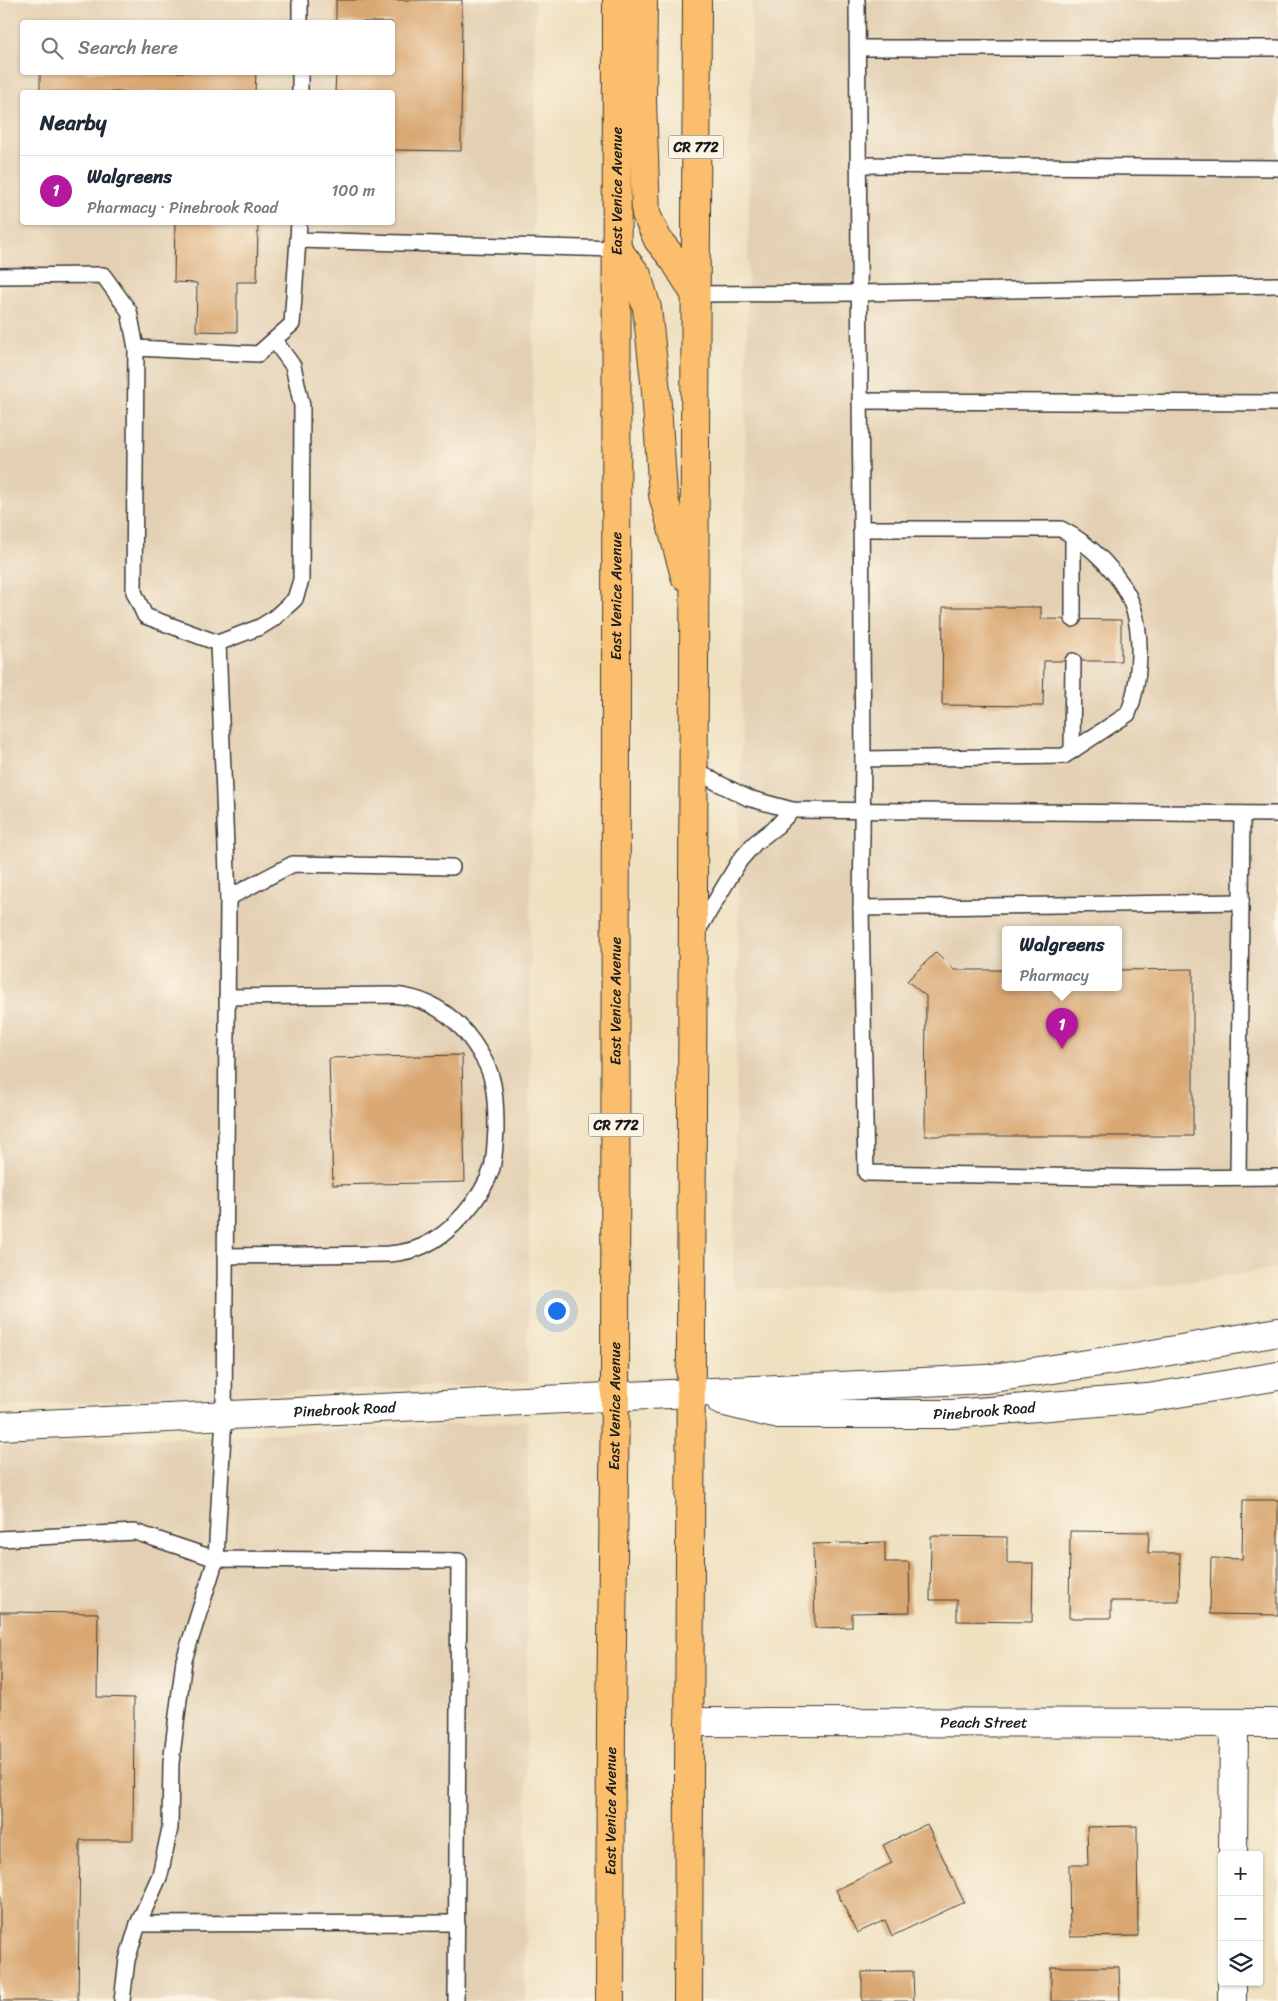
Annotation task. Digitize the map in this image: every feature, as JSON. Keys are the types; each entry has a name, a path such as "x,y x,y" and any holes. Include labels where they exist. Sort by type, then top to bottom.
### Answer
{"main road":[{"name":"East Venice Avenue","path":"610,2001 615,1397 617,0"},
{"path":"643,0 642,101 646,214 658,240 675,261 695,294"},
{"name":"CR 772","path":"688,2001 697,0"},
{"path":"617,249 637,275 647,308 656,391 663,495 694,612"}],"street":[{"name":"Pinebrook Road","path":"0,1426 986,1379 1142,1356 1278,1332"},
{"path":"1142,1356 1148,1398"},
{"name":"Pinebrook Road","path":"690,1394 774,1414 786,1415 953,1414 1148,1398 1278,1376"},
{"name":"Peach Street","path":"689,1722 1278,1723"},
{"path":"1233,1851 1234,1723"},
{"path":"1232,1986 1232,2001"}],"lane":[{"path":"300,0 300,20"},
{"path":"857,0 863,759 861,908 866,1173 1068,1177 1278,1176"},
{"path":"858,48 1278,48"},
{"path":"300,75 300,90"},
{"path":"858,165 1278,168"},
{"path":"136,348 258,354 292,324 299,225"},
{"path":"298,240 617,249"},
{"path":"0,276 104,275 129,311 136,348 134,592 144,616 218,643 260,627 273,619 295,599 301,580 302,406 293,366 274,340"},
{"path":"695,294 1278,286"},
{"path":"860,401 1278,403"},
{"path":"861,529 1061,529 1095,554 1122,586 1133,607 1138,653 1137,684 1128,714 1064,756 863,759"},
{"path":"1073,536 1073,619"},
{"path":"122,2001 127,1960 138,1924 160,1874 170,1828 171,1763 184,1660 216,1559 224,1416 228,898 218,643"},
{"path":"1072,751 1073,661"},
{"path":"694,767 714,781 748,798 792,810 1278,814"},
{"path":"692,939 740,860 755,843 777,826 792,810"},
{"path":"1238,1176 1242,814"},
{"path":"228,898 293,864 452,866"},
{"path":"861,908 1241,902"},
{"path":"225,1256 389,1254 406,1252 422,1247 437,1239 450,1228 473,1202 492,1168 495,1153 496,1121 492,1079 486,1063 466,1032 442,1010 428,1003 403,996 391,995 227,997"},
{"path":"0,1539 135,1532 216,1559 459,1561 456,2001"},
{"path":"138,1924 457,1922"}],"shaded area":[{"path":"0,0 535,0 528,1382 0,1406"},
{"path":"752,0 1278,0 1278,1268 1117,1292 733,1288"},
{"path":"528,1421 525,2001 0,2001 0,1446"}],"building":[{"path":"336,0 462,0 461,151 395,150 395,90 335,90 336,75 395,75 395,20 336,20"},
{"path":"40,75 256,75 255,90 40,90"},
{"path":"175,225 258,225 257,282 237,282 237,332 196,331 197,283 174,282"},
{"path":"943,607 1041,607 1041,619 1121,620 1121,661 1044,661 1043,706 942,705"},
{"path":"936,952 954,970 1002,970 1002,991 1122,991 1122,970 1193,969 1193,1136 925,1136 926,996 907,981"},
{"path":"462,1055 465,1182 333,1185 329,1058"},
{"path":"1243,1500 1278,1500 1278,1615 1210,1614 1211,1558 1242,1559"},
{"path":"1070,1531 1149,1532 1148,1553 1180,1553 1179,1601 1111,1601 1111,1618 1069,1618"},
{"path":"931,1536 1007,1537 1007,1563 1033,1563 1032,1622 957,1621 957,1600 930,1600"},
{"path":"885,1542 885,1562 909,1562 910,1612 852,1613 852,1627 815,1628 813,1544"},
{"path":"0,1612 98,1613 97,1697 134,1698 133,1840 80,1840 78,2001 0,2001"},
{"path":"927,1824 964,1902 892,1936 885,1920 857,1933 836,1890 892,1863 883,1845"},
{"path":"1137,1826 1138,1936 1070,1937 1069,1865 1088,1865 1087,1827"},
{"path":"1051,1967 1119,1967 1120,2001 1051,2001"},
{"path":"913,1971 914,2001 862,2001 862,1972"}],"place":[{"name":"Walgreens","path":"1062,1049"}]}
